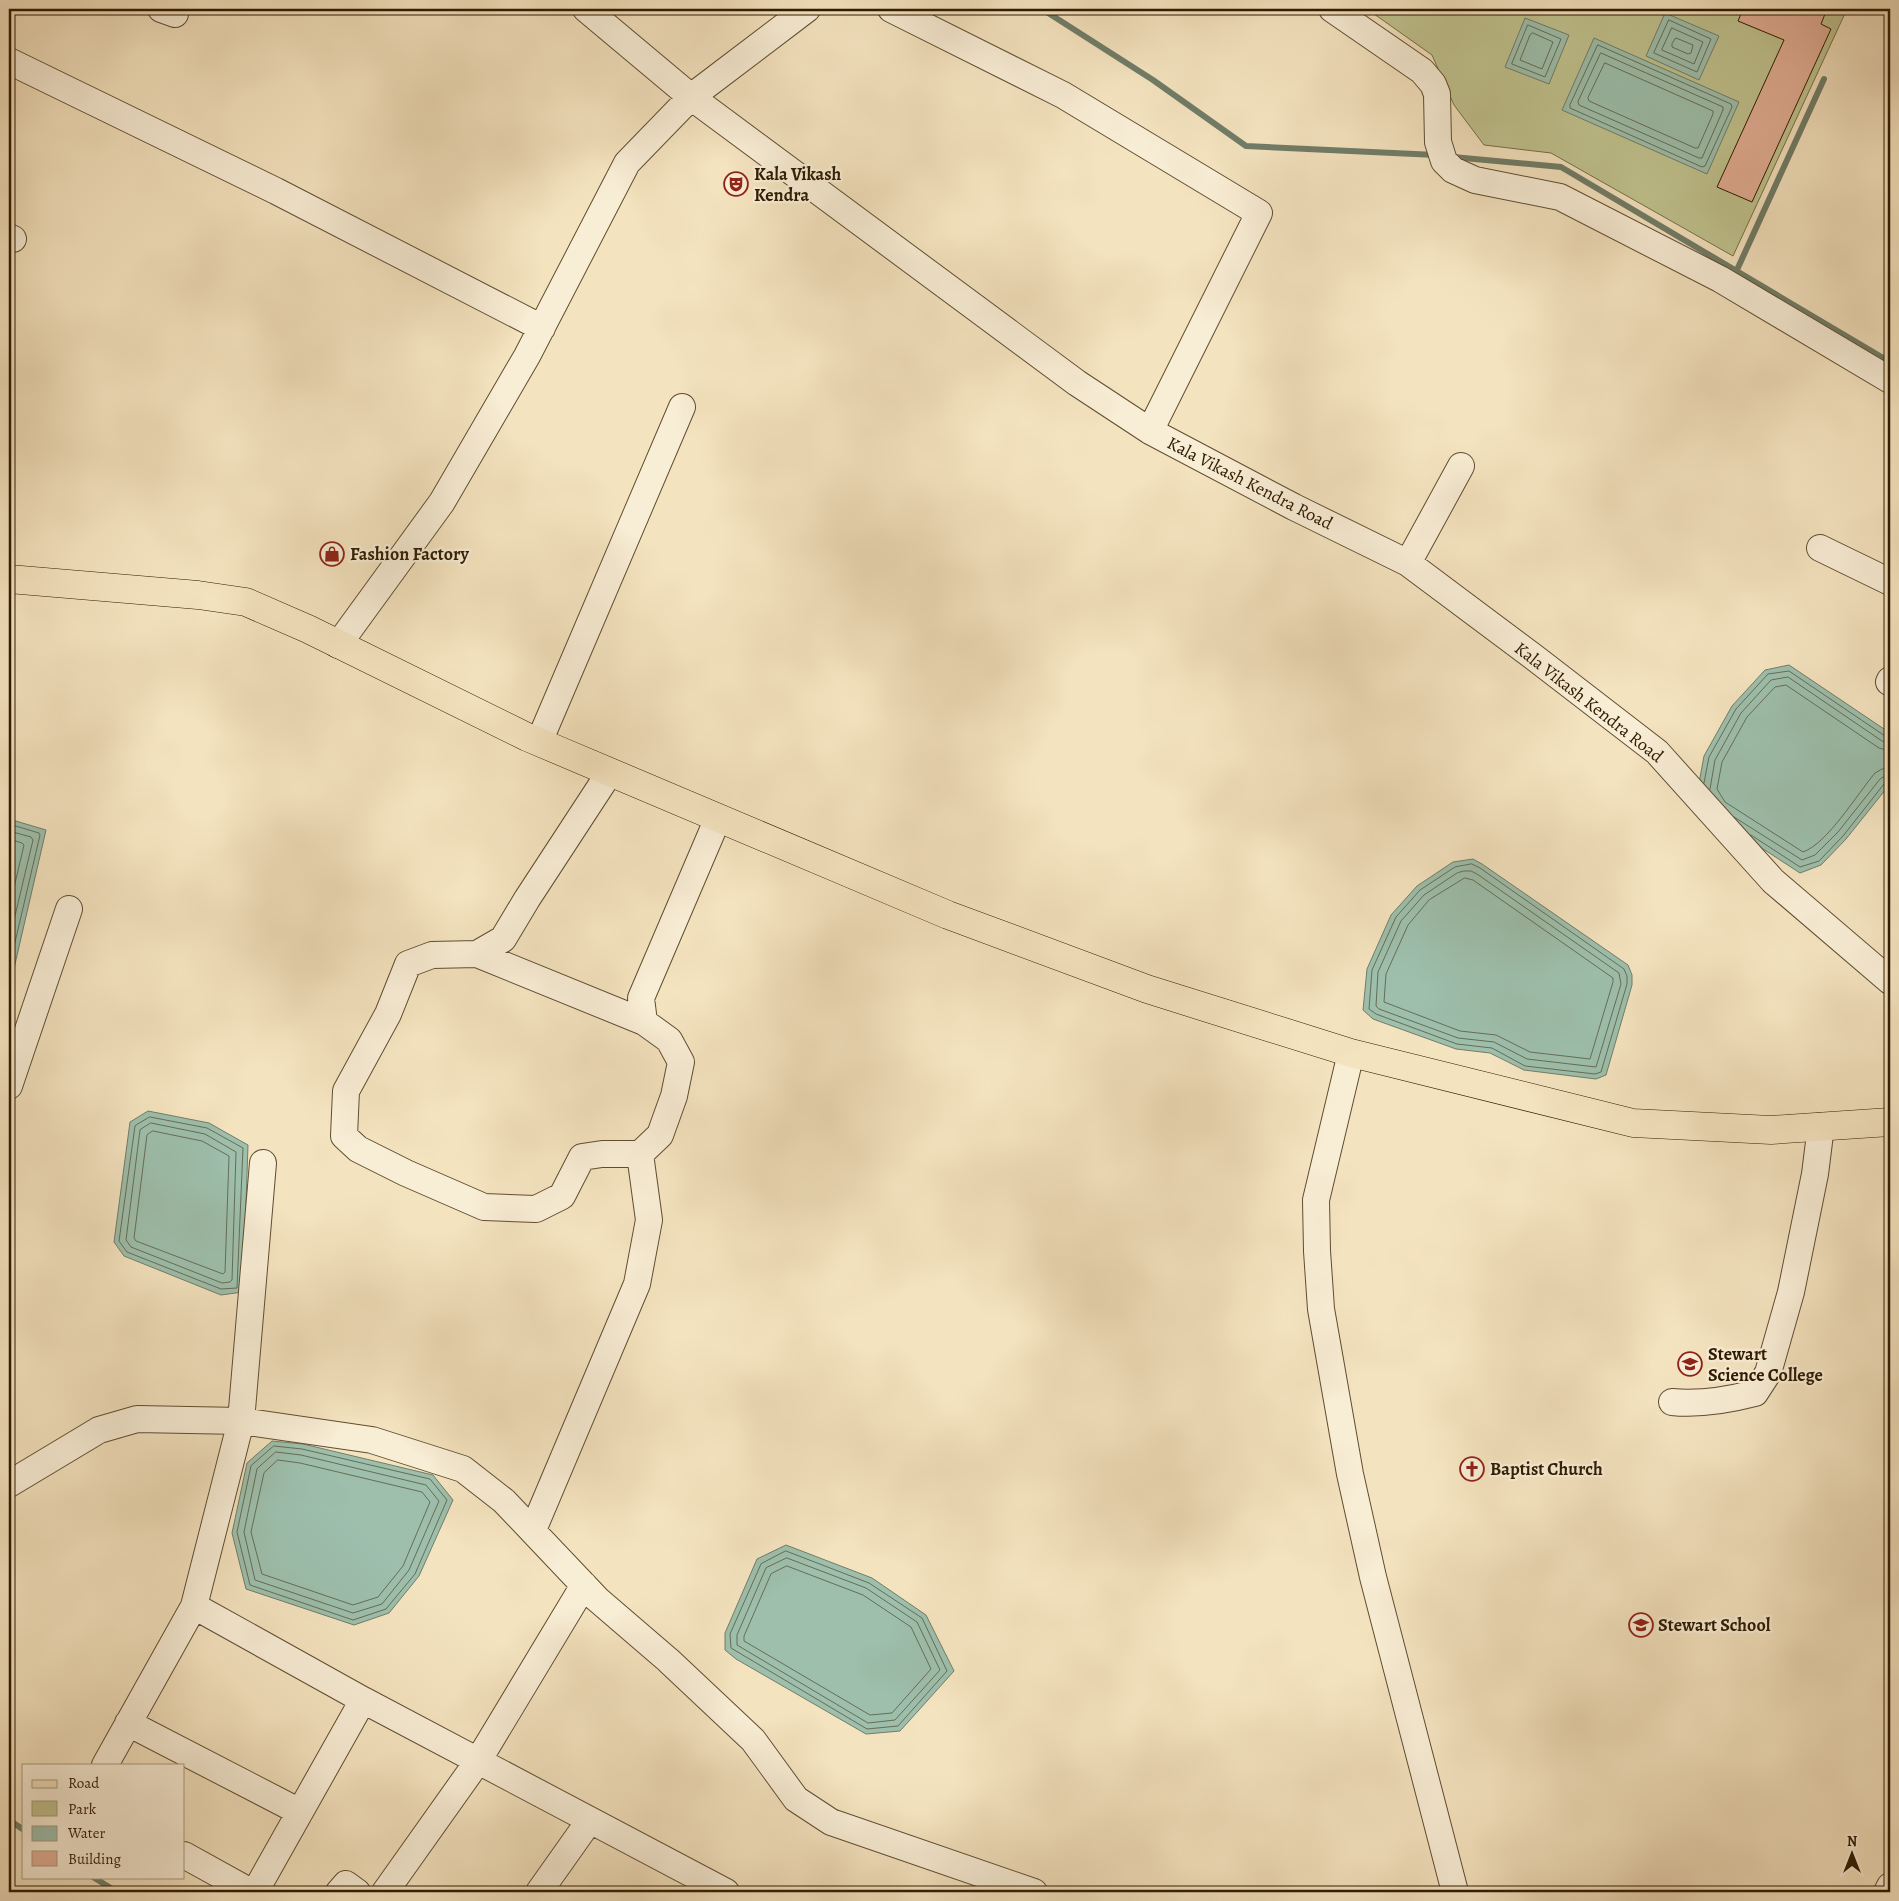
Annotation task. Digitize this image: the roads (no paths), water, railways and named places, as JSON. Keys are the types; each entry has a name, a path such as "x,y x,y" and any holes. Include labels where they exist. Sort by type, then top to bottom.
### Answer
{"main road":[{"path":"9,579 198,595 246,602 308,629 539,742 948,914 1147,989 1351,1053 1633,1123 1770,1130 1890,1122"}],"street":[{"name":"Kala Vikash Kendra Road","path":"586,9 691,97 1077,383 1150,431 1294,508 1408,563 1536,658 1657,752 1773,881 1886,968"},
{"path":"338,645 442,502 542,328 626,163 691,97 807,9"},
{"path":"890,9 1062,95 1259,213 1150,431"},
{"path":"1332,9 1422,71 1433,84 1437,94 1438,142 1444,161 1453,170 1475,180 1560,197 1720,278 1890,380"},
{"path":"9,61 276,191 542,328"},
{"path":"539,742 682,407"},
{"path":"1408,563 1461,466"},
{"path":"1820,548 1890,582"},
{"path":"477,954 503,939 610,772"},
{"path":"644,1022 641,998 718,818"},
{"path":"9,1086 69,909"},
{"path":"477,954 644,1022 669,1040 681,1062 674,1096 660,1135 640,1154 602,1154 582,1157 562,1196 536,1209 484,1207 406,1174 358,1149 344,1136 346,1091 388,1014 408,964 432,955 477,954"},
{"path":"1351,1053 1316,1200 1316,1251 1321,1309 1350,1474 1373,1578 1455,1892"},
{"path":"1672,1402 1691,1404 1729,1399 1755,1392 1768,1373 1803,1242 1821,1126"},
{"path":"533,1530 638,1284 649,1220 640,1154"},
{"path":"106,1764 194,1606 241,1421 262,1163"},
{"path":"9,1484 99,1430 136,1419 241,1421 372,1440 463,1469 504,1501 597,1599 668,1660 753,1740 796,1799 831,1822 1034,1892"},
{"path":"385,1892 478,1761 584,1585"},
{"path":"194,1606 362,1700 726,1892"},
{"path":"185,1856 253,1892 362,1700"},
{"path":"128,1723 300,1812"},
{"path":"539,1892 590,1820"},
{"path":"340,1892 346,1884 357,1892"},
{"path":"1887,1892 1890,1886"}],"water":[{"path":"1665,13 1719,36 1699,80 1646,56"},
{"path":"1525,18 1569,35 1549,84 1505,67"},
{"path":"1594,38 1739,102 1707,174 1562,110"},
{"path":"1789,665 1890,733 1890,784 1846,839 1821,865 1800,873 1711,815 1697,794 1704,756 1732,706 1765,670"},
{"path":"9,819 46,830 9,990"},
{"path":"1473,859 1628,965 1632,975 1632,985 1606,1075 1596,1079 1524,1070 1490,1053 1456,1049 1373,1019 1363,1010 1367,969 1391,915 1417,886 1453,862"},
{"path":"148,1111 209,1123 248,1145 243,1292 221,1295 124,1256 114,1242 130,1122"},
{"path":"272,1441 303,1444 433,1475 453,1500 419,1576 389,1613 354,1625 246,1589 232,1533 247,1463"},
{"path":"786,1545 872,1578 926,1615 954,1671 900,1731 866,1734 736,1659 725,1650 725,1633 757,1559"}],"waterway":[{"path":"1042,9 1153,80 1246,146 1436,155"},
{"path":"1736,272 1824,79"},
{"path":"1453,157 1561,167 1890,362"},
{"path":"9,1820 22,1829"},
{"path":"95,1878 117,1892"}],"place":[{"name":"Kala Vikash Kendra","path":"736,184"},
{"name":"Fashion Factory","path":"332,554"},
{"name":"Stewart Science College","path":"1690,1364"},
{"name":"Baptist Church","path":"1472,1469"},
{"name":"Stewart School","path":"1641,1625"}]}
